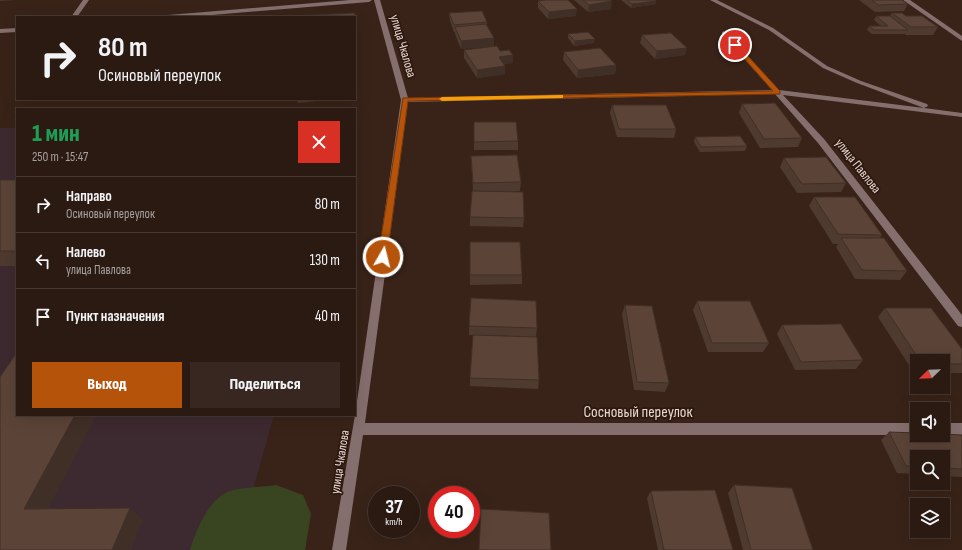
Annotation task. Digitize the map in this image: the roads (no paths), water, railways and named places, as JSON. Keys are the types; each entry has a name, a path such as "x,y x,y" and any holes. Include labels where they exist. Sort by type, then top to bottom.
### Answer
{"street":[{"path":"75,16 86,0"},
{"path":"180,16 369,0"},
{"name":"улица Чкалова","path":"339,550 358,429 405,100 377,0"},
{"path":"713,0 772,29 825,67 859,82 941,113 962,118"},
{"path":"906,0 962,39"},
{"path":"0,31 16,30"},
{"name":"улица Павлова","path":"724,33 822,141 962,323"},
{"path":"405,100 778,92 962,115"},
{"path":"950,429 962,428"},
{"name":"Сосновый переулок","path":"358,429 910,429"}]}
